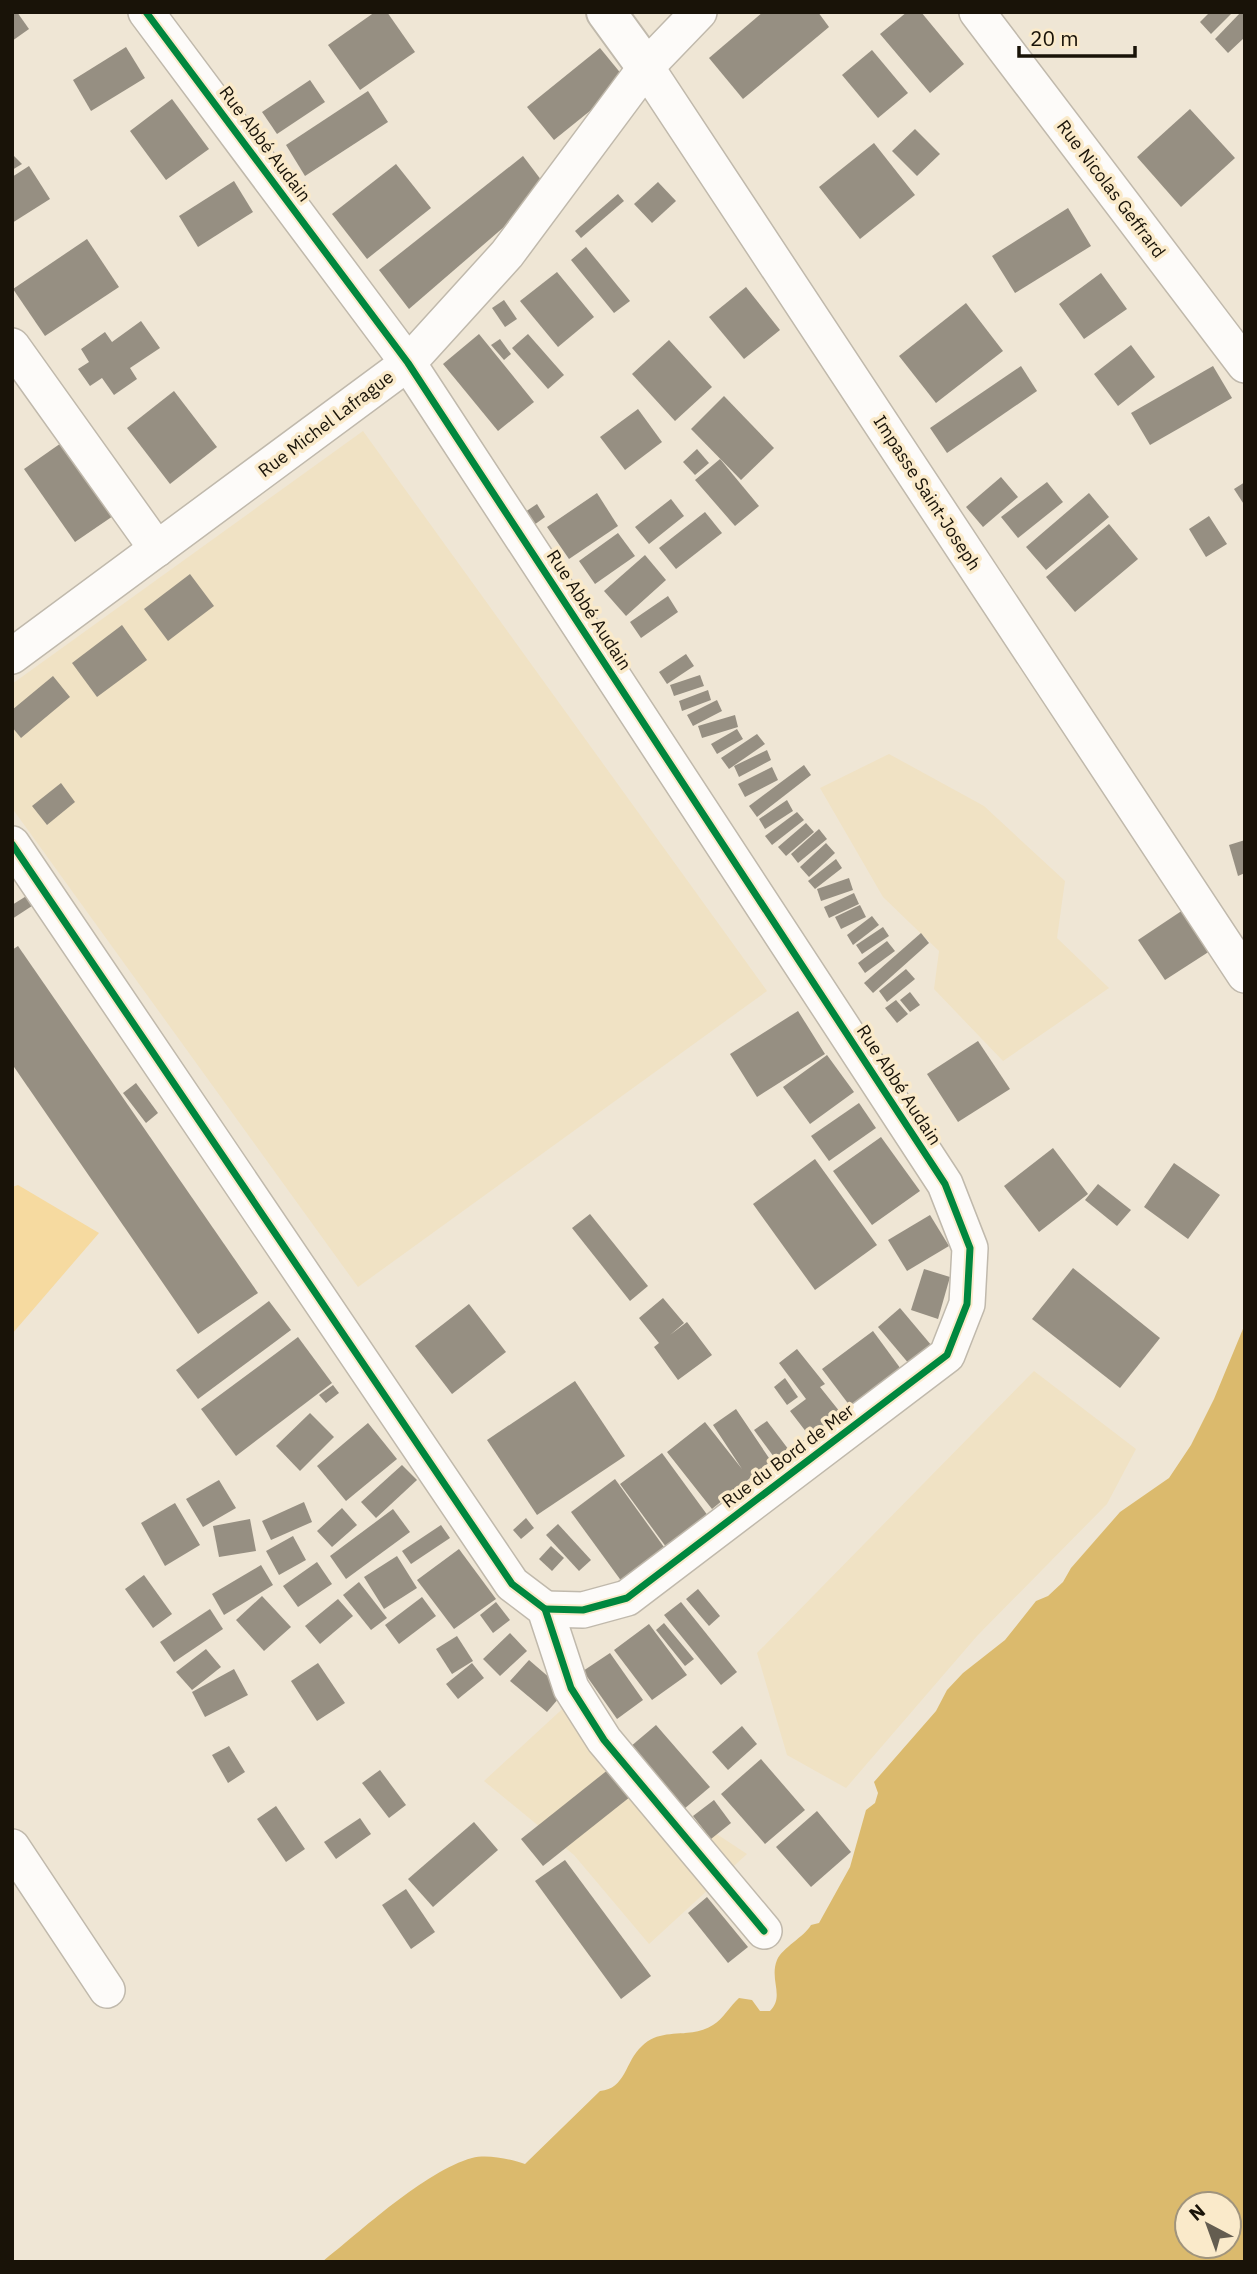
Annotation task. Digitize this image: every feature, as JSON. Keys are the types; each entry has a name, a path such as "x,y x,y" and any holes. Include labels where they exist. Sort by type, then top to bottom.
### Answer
{"street":[{"name":"Rue Abbé Audain","path":"146,12 408,363 946,1184 970,1248"},
{"name":"Impasse Saint-Joseph","path":"606,12 646,67 1245,975"},
{"name":"Rue Michel Lafrague","path":"12,656 408,363 507,254 646,67 699,12"},
{"name":"Rue Nicolas Geffrard","path":"977,12 1245,365"},
{"path":"12,346 157,549"},
{"path":"12,844 512,1584 545,1609 571,1688 604,1740 764,1931"},
{"name":"Rue du Bord de Mer","path":"545,1609 583,1610 627,1598 947,1355 967,1304 970,1248"},
{"path":"12,1847 107,1990"}],"shaded area":[{"path":"363,431 767,991 358,1287 12,808 12,684"},
{"path":"889,754 984,806 1065,881 1057,938 1109,988 1003,1061 934,989 939,951 883,897 820,788"},
{"path":"18,1185 99,1233 12,1334 12,1187"},
{"path":"1245,1324 1245,2262 322,2262 414,2188 454,2165 472,2158 485,2157 525,2164 600,2091 615,2085 636,2052 650,2040 658,2036 704,2029 717,2022 739,1998 752,2000 760,2011 770,2011 777,1994 777,1960 811,1925 819,1923 850,1867 866,1810 875,1803 878,1793 874,1782 936,1711 947,1690 963,1673 1005,1640 1036,1601 1048,1596 1063,1582 1071,1568 1120,1512 1169,1478 1191,1445 1214,1399"},
{"path":"1034,1371 1136,1449 1107,1504 977,1636 846,1788 787,1755 757,1653"},
{"path":"571,1701 668,1802 747,1854 649,1944 574,1855 484,1781"}],"building":[{"path":"12,12 17,12 29,29 12,41"},
{"path":"375,12 387,12 415,52 360,90 328,45"},
{"path":"763,12 818,12 829,27 743,99 709,58"},
{"path":"907,12 921,12 964,64 930,93 880,34"},
{"path":"1210,12 1233,12 1211,34 1200,22"},
{"path":"1241,12 1245,12 1245,37 1228,53 1215,39"},
{"path":"126,47 145,78 91,111 73,80"},
{"path":"600,48 627,81 554,140 527,107"},
{"path":"872,50 908,93 878,118 842,75"},
{"path":"310,80 325,102 277,134 262,112"},
{"path":"368,91 388,122 305,176 286,145"},
{"path":"172,99 209,149 166,180 130,131"},
{"path":"1190,109 1235,158 1181,207 1137,157"},
{"path":"915,129 940,154 917,176 892,151"},
{"path":"874,143 915,195 860,239 819,187"},
{"path":"12,154 22,164 12,170"},
{"path":"523,156 548,189 409,309 379,270"},
{"path":"396,164 431,208 367,259 332,214"},
{"path":"29,166 50,199 12,223 12,177"},
{"path":"234,181 253,212 198,247 179,216"},
{"path":"658,182 676,201 652,223 634,204"},
{"path":"618,194 624,201 581,238 575,231"},
{"path":"1068,208 1091,246 1015,293 992,256"},
{"path":"87,239 119,287 45,336 13,289"},
{"path":"586,247 630,301 614,313 571,260"},
{"path":"557,272 594,317 558,347 520,301"},
{"path":"1101,273 1127,309 1084,339 1059,304"},
{"path":"746,287 780,330 744,359 709,317"},
{"path":"504,300 517,319 505,327 492,308"},
{"path":"966,303 1003,351 936,403 899,356"},
{"path":"141,321 160,348 130,368 137,379 114,395 102,378 90,386 78,369 89,362 81,349 105,332 112,342"},
{"path":"479,334 534,402 498,431 443,364"},
{"path":"528,334 564,375 548,389 512,348"},
{"path":"500,339 511,354 504,360 491,345"},
{"path":"669,340 712,387 675,421 632,374"},
{"path":"1131,345 1155,377 1118,406 1094,374"},
{"path":"1021,366 1037,391 947,453 930,428"},
{"path":"1213,366 1232,398 1150,445 1131,413"},
{"path":"174,391 217,447 170,484 127,428"},
{"path":"724,396 774,448 741,480 691,429"},
{"path":"638,409 662,442 625,470 600,437"},
{"path":"64,441 116,514 75,542 24,469"},
{"path":"697,449 709,463 695,475 683,462"},
{"path":"720,459 759,506 735,526 695,480"},
{"path":"1001,477 1018,497 983,527 966,507"},
{"path":"1047,482 1063,502 1018,538 1001,517"},
{"path":"1245,482 1245,506 1234,489"},
{"path":"597,493 618,526 569,559 547,527"},
{"path":"1089,493 1109,517 1046,570 1026,547"},
{"path":"671,499 684,516 649,544 635,527"},
{"path":"537,504 545,517 534,525 525,512"},
{"path":"705,512 722,533 676,569 659,548"},
{"path":"1209,516 1227,544 1206,557 1189,529"},
{"path":"1109,524 1138,559 1075,612 1046,577"},
{"path":"618,533 635,556 595,584 579,561"},
{"path":"645,555 666,580 626,616 604,591"},
{"path":"190,574 214,606 168,641 144,609"},
{"path":"668,596 678,612 641,638 630,622"},
{"path":"122,625 147,660 97,697 72,663"},
{"path":"686,654 694,666 667,684 659,672"},
{"path":"700,675 704,686 674,696 670,685"},
{"path":"53,676 70,697 21,738 12,727 12,710"},
{"path":"708,690 711,700 682,711 679,701"},
{"path":"717,700 722,711 693,726 687,715"},
{"path":"735,715 738,727 702,738 698,726"},
{"path":"737,729 743,739 717,754 711,744"},
{"path":"757,734 765,744 729,769 721,758"},
{"path":"767,750 771,760 739,777 734,766"},
{"path":"804,765 811,775 757,817 749,806"},
{"path":"772,767 778,780 745,797 738,784"},
{"path":"61,783 75,802 47,825 32,806"},
{"path":"787,800 793,811 765,829 759,819"},
{"path":"797,812 804,820 772,845 765,836"},
{"path":"806,823 814,832 786,856 778,847"},
{"path":"819,829 827,839 798,863 791,854"},
{"path":"1245,840 1245,873 1238,876 1229,845"},
{"path":"826,843 835,853 809,877 800,867"},
{"path":"836,859 842,868 815,889 808,881"},
{"path":"849,878 853,890 821,901 817,889"},
{"path":"854,893 859,904 829,918 824,907"},
{"path":"28,895 35,904 12,919 12,905"},
{"path":"860,905 866,917 841,929 835,917"},
{"path":"1183,910 1210,951 1165,980 1138,940"},
{"path":"872,916 879,925 853,945 847,935"},
{"path":"883,927 889,936 862,954 856,945"},
{"path":"921,933 929,943 873,993 864,983"},
{"path":"887,941 895,951 865,973 858,963"},
{"path":"18,946 258,1293 198,1334 12,1064 12,950"},
{"path":"906,969 915,979 887,1002 879,991"},
{"path":"910,992 920,1005 910,1012 900,1000"},
{"path":"896,1000 908,1014 897,1023 885,1008"},
{"path":"798,1011 825,1054 757,1097 730,1054"},
{"path":"978,1041 1010,1089 958,1122 927,1074"},
{"path":"827,1055 854,1092 810,1124 783,1087"},
{"path":"136,1083 158,1113 146,1123 123,1093"},
{"path":"859,1103 876,1128 829,1161 811,1136"},
{"path":"881,1137 920,1191 872,1225 833,1171"},
{"path":"1053,1148 1088,1194 1039,1232 1004,1186"},
{"path":"815,1159 877,1245 815,1290 753,1204"},
{"path":"1174,1163 1220,1195 1188,1239 1144,1207"},
{"path":"1098,1184 1131,1210 1117,1226 1085,1200"},
{"path":"590,1214 648,1286 630,1301 572,1228"},
{"path":"930,1215 949,1246 907,1271 888,1240"},
{"path":"1073,1268 1160,1338 1120,1388 1032,1319"},
{"path":"924,1269 950,1277 938,1319 911,1310"},
{"path":"663,1298 684,1323 670,1335 687,1322 712,1355 678,1380 654,1347 659,1343 639,1318"},
{"path":"269,1301 291,1330 198,1399 176,1370"},
{"path":"469,1304 506,1352 452,1394 415,1346"},
{"path":"900,1308 937,1352 915,1371 878,1327"},
{"path":"873,1331 906,1376 856,1414 822,1369"},
{"path":"298,1337 332,1383 236,1456 201,1409"},
{"path":"797,1349 825,1384 820,1387 848,1422 817,1446 790,1411 806,1399 779,1363"},
{"path":"785,1378 798,1397 787,1405 774,1387"},
{"path":"575,1381 625,1456 537,1515 487,1440"},
{"path":"333,1385 339,1393 326,1403 319,1395"},
{"path":"736,1409 771,1461 712,1509 667,1452 705,1422 742,1469 713,1425"},
{"path":"310,1413 334,1437 300,1471 276,1446"},
{"path":"767,1421 798,1462 785,1472 754,1430"},
{"path":"368,1423 397,1459 346,1501 317,1466"},
{"path":"662,1453 711,1520 669,1551 620,1484"},
{"path":"402,1465 417,1480 376,1518 361,1502"},
{"path":"615,1479 669,1554 625,1586 571,1512"},
{"path":"219,1480 236,1508 203,1527 186,1499"},
{"path":"304,1502 312,1522 271,1540 262,1521"},
{"path":"175,1503 200,1545 165,1566 141,1523"},
{"path":"342,1508 357,1525 332,1547 317,1531"},
{"path":"393,1509 410,1532 346,1579 330,1556"},
{"path":"526,1518 534,1528 521,1539 513,1530"},
{"path":"250,1519 256,1551 219,1557 213,1526"},
{"path":"558,1524 591,1560 579,1571 546,1535"},
{"path":"441,1525 450,1538 411,1564 402,1551"},
{"path":"293,1536 306,1560 279,1575 266,1551"},
{"path":"551,1546 564,1558 552,1571 539,1559"},
{"path":"459,1549 496,1599 454,1629 417,1580"},
{"path":"397,1556 417,1588 384,1609 364,1577"},
{"path":"317,1562 332,1584 298,1607 283,1586"},
{"path":"261,1565 273,1585 224,1615 212,1594"},
{"path":"144,1575 172,1614 153,1628 125,1589"},
{"path":"359,1582 387,1618 371,1630 343,1595"},
{"path":"698,1589 720,1616 709,1626 686,1599"},
{"path":"262,1596 291,1627 264,1651 236,1620"},
{"path":"422,1597 436,1616 399,1644 385,1625"},
{"path":"338,1599 353,1616 320,1644 305,1626"},
{"path":"496,1602 510,1620 493,1633 480,1615"},
{"path":"681,1602 737,1672 721,1685 664,1615"},
{"path":"210,1609 223,1629 174,1662 160,1642"},
{"path":"664,1623 694,1659 685,1666 656,1630"},
{"path":"649,1624 687,1675 652,1700 614,1650"},
{"path":"510,1633 527,1651 500,1676 483,1659"},
{"path":"457,1636 473,1661 452,1674 436,1649"},
{"path":"206,1649 221,1667 192,1690 176,1672"},
{"path":"610,1653 643,1700 617,1719 583,1671"},
{"path":"529,1660 565,1691 547,1712 510,1681"},
{"path":"318,1663 345,1703 317,1721 291,1681"},
{"path":"472,1663 484,1678 458,1699 446,1684"},
{"path":"234,1669 248,1695 205,1717 192,1692"},
{"path":"656,1725 710,1787 684,1809 630,1747"},
{"path":"742,1726 757,1744 728,1770 712,1752"},
{"path":"229,1746 245,1772 228,1783 212,1755"},
{"path":"761,1759 805,1810 765,1844 721,1794"},
{"path":"614,1765 635,1793 543,1866 521,1839"},
{"path":"380,1770 406,1805 389,1818 362,1783"},
{"path":"714,1800 731,1823 711,1839 693,1816"},
{"path":"276,1806 305,1849 286,1862 257,1819"},
{"path":"817,1811 851,1852 811,1887 776,1847"},
{"path":"360,1818 371,1834 336,1859 324,1842"},
{"path":"474,1822 498,1850 433,1907 408,1879"},
{"path":"565,1860 651,1976 621,1999 535,1881"},
{"path":"406,1889 435,1932 411,1949 382,1905"},
{"path":"707,1897 748,1947 728,1963 688,1913"}],"cycle path":[{"path":"146,12 408,363 945,1184 970,1248 967,1304 947,1355 627,1598 583,1610 545,1609"},
{"path":"12,844 512,1584 545,1609 571,1688 604,1740 764,1931"}]}
